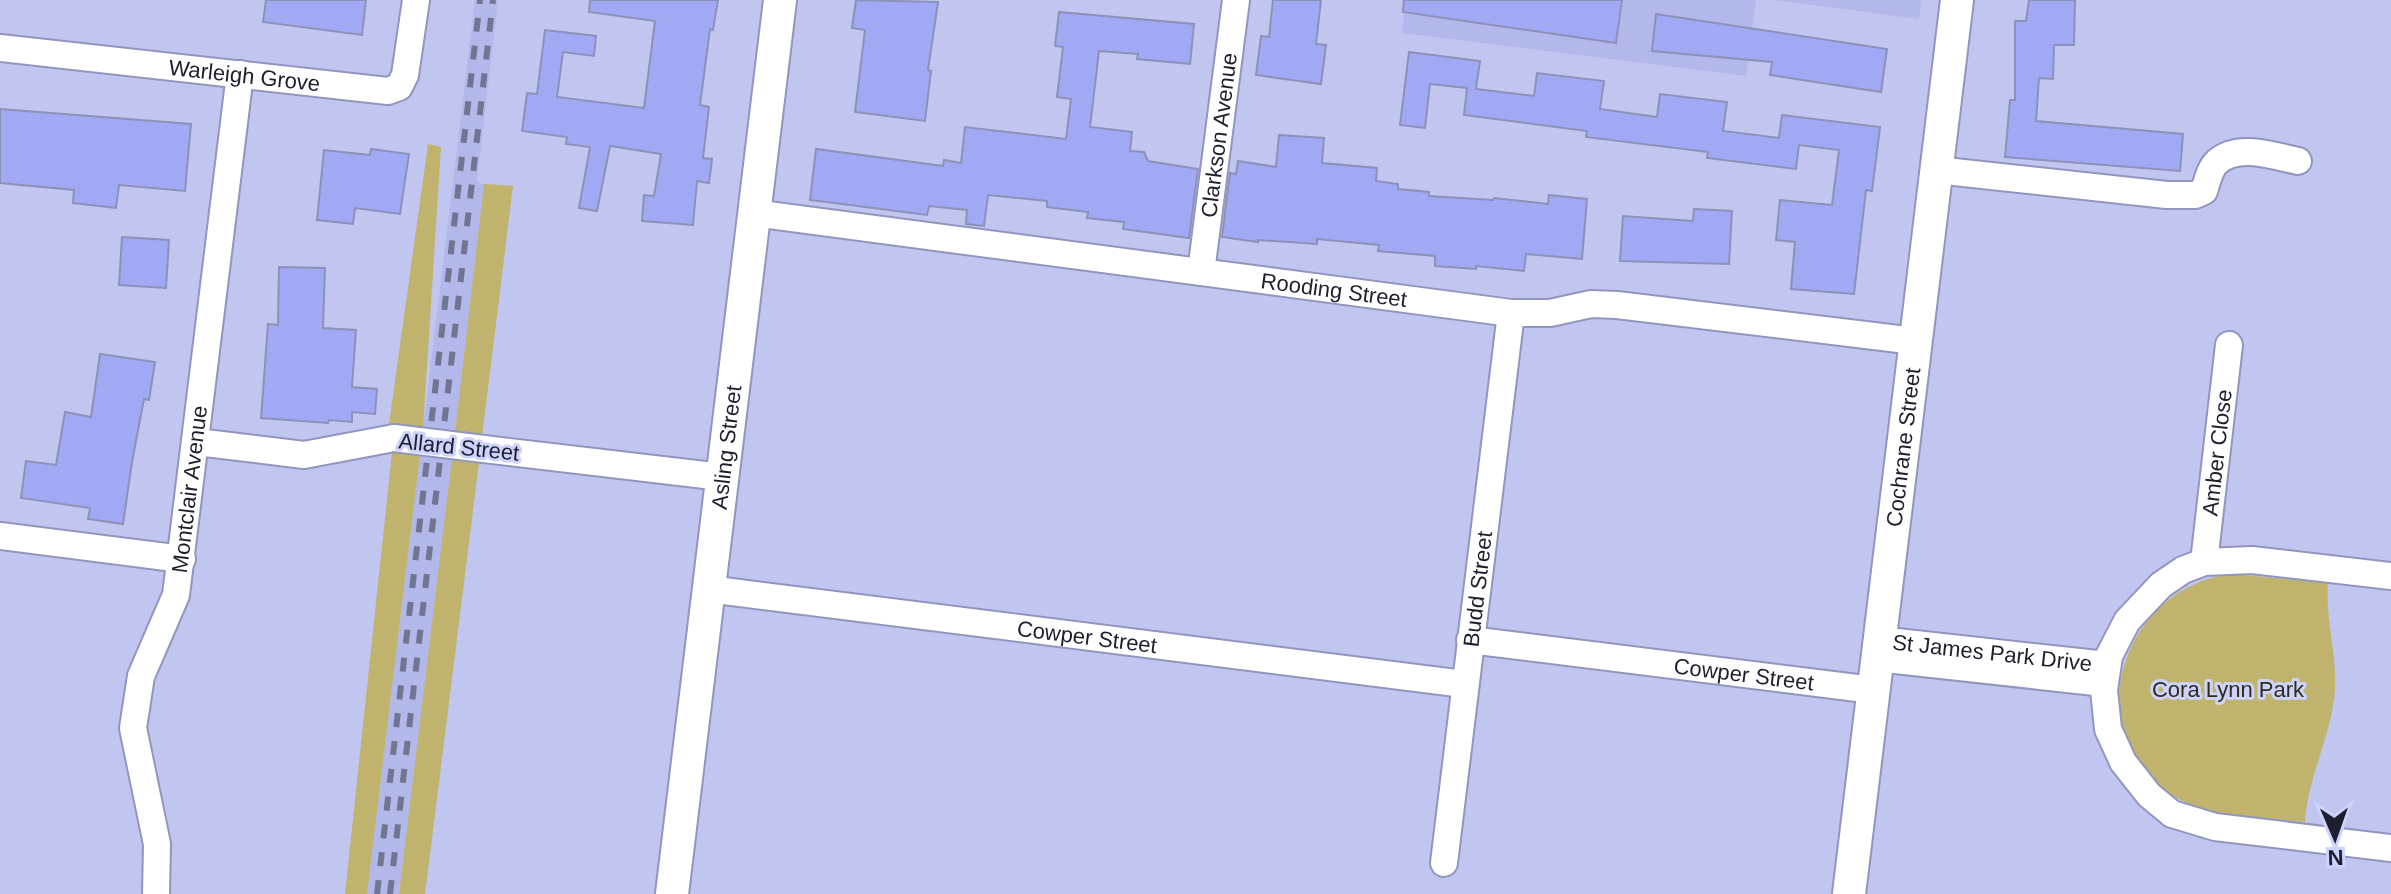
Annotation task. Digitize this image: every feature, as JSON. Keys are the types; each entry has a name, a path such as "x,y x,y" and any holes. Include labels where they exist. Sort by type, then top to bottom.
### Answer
{"street":[{"name":"Warleigh Grove","path":"0,48 395,90 405,75 416,0"},
{"name":"Asling Street","path":"672,894 780,0"},
{"name":"Clarkson Avenue","path":"1201,272 1236,0"},
{"name":"Cochrane Street","path":"1849,894 1957,0"},
{"name":"Montclair Avenue","path":"156,894 157,844 133,728 141,676 176,595 182,559 240,74"},
{"path":"1936,170 2167,195 2195,195 2204,191 2215,163 2229,155 2242,152 2298,161"},
{"name":"Rooding Street","path":"753,213 1511,313 1550,313 1591,304 1617,305 1915,341"},
{"name":"Budd Street","path":"1444,863 1511,313"},
{"name":"Amber Close","path":"2204,562 2229,345"},
{"name":"Allard Street","path":"197,442 304,455 394,438 722,477"},
{"path":"0,536 182,559"},
{"name":"St James Park Drive","path":"2391,576 2252,560 2204,562 2183,570 2141,604 2116,639 2106,674 2105,710 2108,729 2135,781 2172,814 2215,827 2391,848"},
{"name":"Cowper Street","path":"708,589 1464,684"},
{"name":"Cowper Street","path":"1470,640 1873,690"},
{"name":"St James Park Drive","path":"1878,649 2106,674"}],"shaded area":[{"path":"475,0 498,0 477,182 484,184 455,432 423,429"},
{"path":"1405,0 1756,0 1746,76 1402,33"},
{"path":"1775,0 1921,0 1919,19"},
{"path":"420,455 452,458 399,894 367,894"}],"green space":[{"path":"428,144 441,147 423,429 389,424"},
{"path":"484,184 513,186 482,437 455,432"},
{"path":"392,452 420,455 367,894 345,894"},
{"path":"452,458 479,462 425,894 399,894"},
{"name":"Cora Lynn Park","path":"2231,574 2328,583 2335,689 2305,822 2234,816 2184,802 2169,793 2141,765 2124,733 2120,699 2125,664 2140,632 2163,605 2194,584"}],"building":[{"path":"266,0 366,0 362,35 263,22"},
{"path":"590,0 718,0 713,30 710,29 700,105 709,107 703,158 712,159 709,183 697,181 693,225 642,221 644,195 654,196 661,154 610,146 597,211 579,208 590,147 566,144 567,137 522,131 527,93 537,94 545,30 596,36 594,56 563,52 557,97 644,108 655,21 589,12"},
{"path":"856,0 938,2 928,70 931,71 925,121 855,112 865,30 852,28"},
{"path":"1273,0 1321,0 1316,44 1326,45 1321,84 1256,75 1261,36 1269,37"},
{"path":"1404,0 1622,0 1616,43 1403,12"},
{"path":"2029,0 2075,0 2074,45 2054,45 2053,79 2039,78 2036,121 2183,134 2180,171 2005,157 2010,100 2015,100 2015,21 2026,21"},
{"path":"1059,12 1194,24 1190,64 1137,59 1138,54 1099,51 1090,127 1132,132 1130,151 1144,152 1148,161 1198,169 1189,238 1123,229 1124,222 1087,218 1088,212 1047,207 1047,201 988,195 984,226 966,224 967,210 929,206 927,215 810,200 816,149 943,166 944,160 961,163 965,127 1066,139 1071,99 1057,97 1063,47 1055,46"},
{"path":"1656,14 1887,49 1881,92 1770,75 1772,62 1652,51"},
{"path":"1409,52 1480,61 1476,89 1534,96 1537,73 1604,81 1600,109 1657,117 1660,94 1727,102 1723,131 1779,138 1782,115 1880,127 1872,191 1866,190 1854,294 1791,289 1795,242 1776,240 1780,200 1832,205 1839,150 1799,145 1796,169 1707,158 1708,152 1586,137 1587,131 1464,115 1467,88 1430,84 1425,128 1400,125"},
{"path":"0,109 191,124 185,191 119,185 116,208 73,203 74,190 0,183"},
{"path":"1279,135 1324,138 1322,163 1377,168 1376,181 1398,184 1398,189 1429,192 1429,196 1548,204 1549,195 1587,199 1582,259 1526,254 1524,271 1476,266 1476,269 1435,266 1435,256 1378,251 1379,245 1317,239 1317,244 1258,242 1222,237 1230,173 1236,174 1238,161 1276,167"},
{"path":"371,149 409,154 400,214 355,208 353,224 317,220 324,150 370,155"},
{"path":"1694,209 1732,211 1729,264 1620,261 1623,216 1693,221"},
{"path":"122,237 169,240 166,288 119,285"},
{"path":"279,267 325,268 323,328 356,330 352,387 377,389 375,414 352,412 352,422 329,420 328,423 261,418 268,324 278,325"},
{"path":"100,354 155,362 149,400 144,399 123,524 88,519 90,508 21,498 26,461 56,465 65,412 91,417"}],"railway":[{"path":"377,894 480,0"},
{"path":"390,894 493,0"}]}
